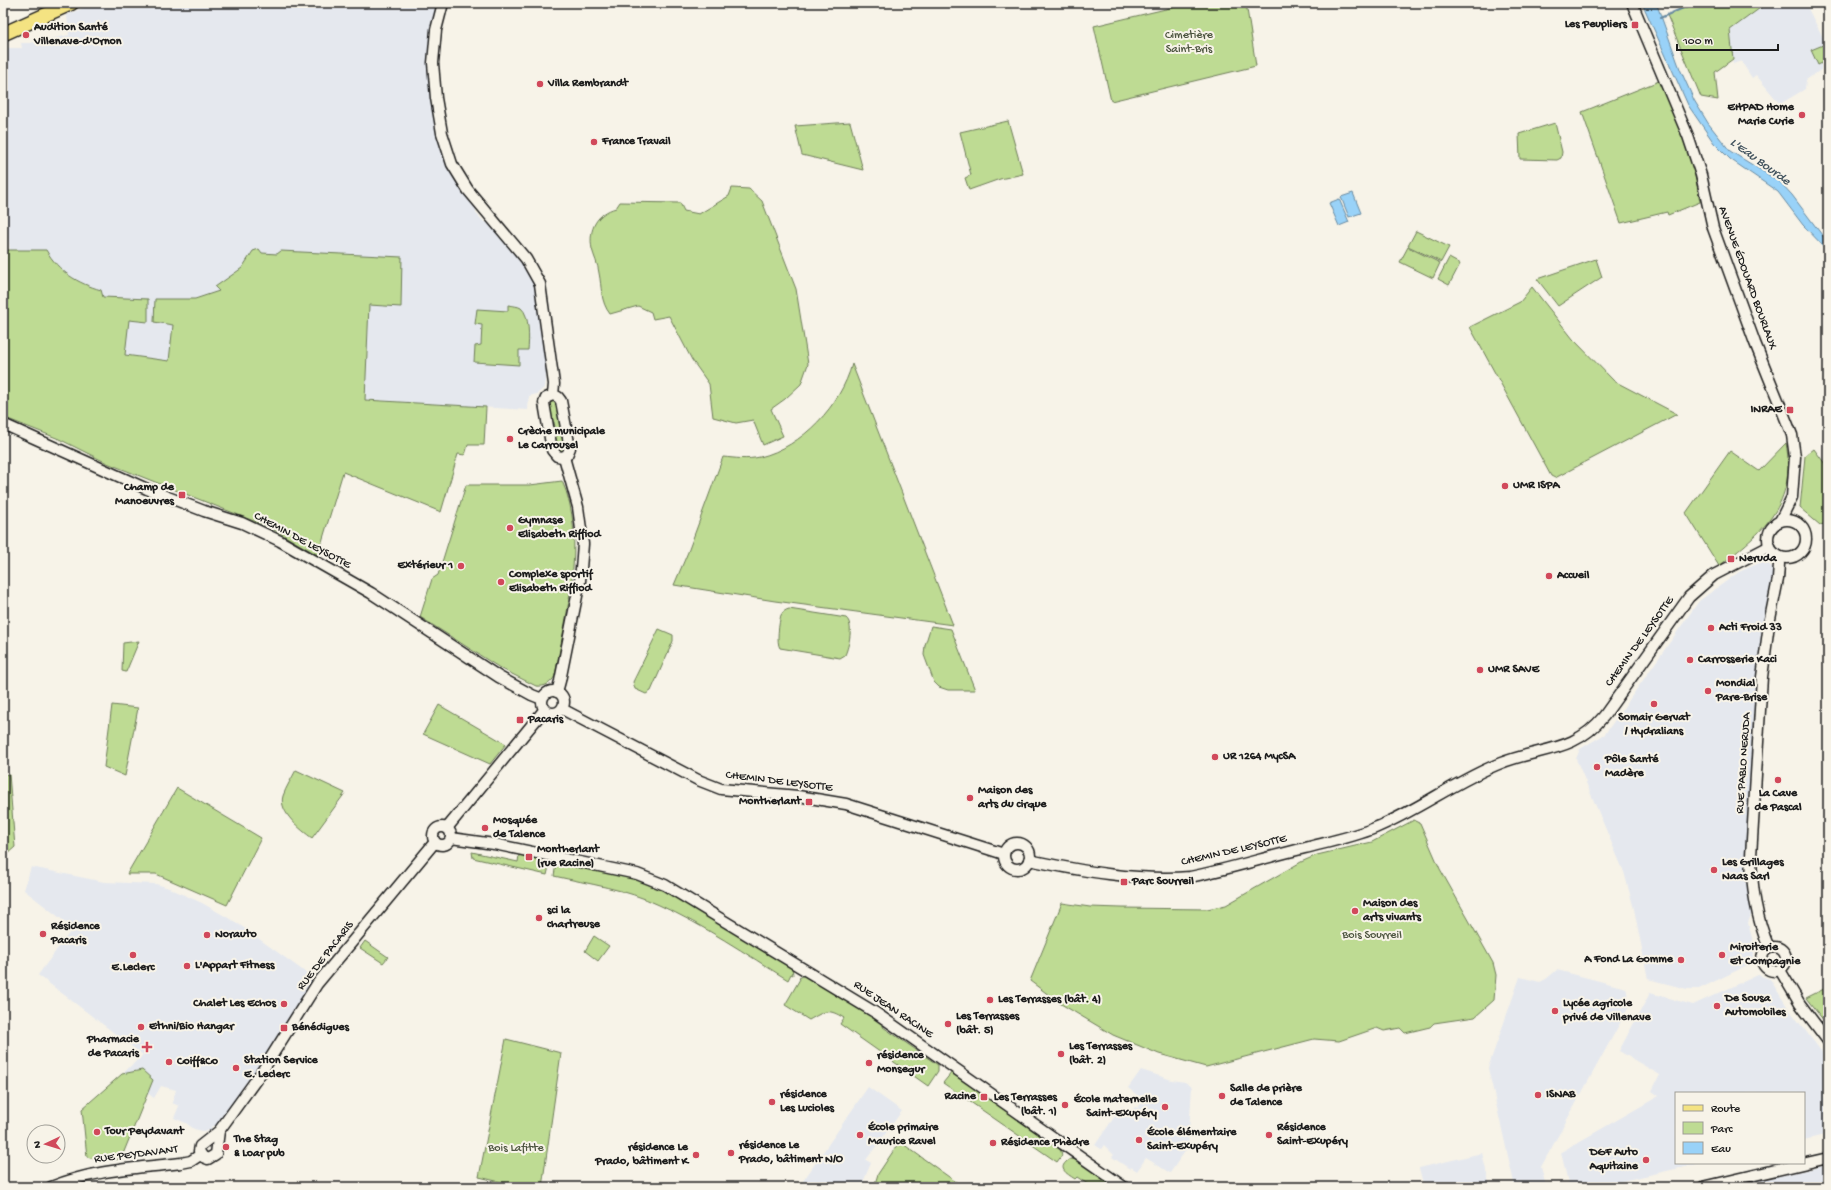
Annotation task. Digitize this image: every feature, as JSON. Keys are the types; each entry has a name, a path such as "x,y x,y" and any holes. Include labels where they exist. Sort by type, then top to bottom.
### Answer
{"main road":[{"path":"3,34 72,3"}],"street":[{"path":"443,3 436,30 434,63 436,98 442,133 452,164 468,190 526,259 540,284 554,384 554,395"},
{"name":"AVENUE ÉDOUARD BOURLAUX","path":"1632,3 1682,121 1701,176 1713,228 1755,343 1790,426 1795,457 1792,497 1798,524"},
{"path":"554,395 561,401 570,443 570,450 564,456 557,456 553,452 544,403 546,398 554,395"},
{"name":"CHEMIN DE LEYSOTTE","path":"6,427 67,451 100,468 154,491 209,513 242,523 273,538 371,593 499,677 542,699"},
{"path":"557,692 580,581 583,544 578,507 564,456"},
{"name":"AVENUE ÉDOUARD BOURLAUX","path":"1780,521 1792,497"},
{"path":"1780,521 1793,521 1798,524 1806,534 1806,544 1801,553 1792,558 1782,558 1777,555 1768,541 1771,530 1780,521"},
{"name":"CHEMIN DE LEYSOTTE","path":"1029,860 1056,866 1106,873 1174,878 1190,877 1368,830 1452,793 1503,766 1567,744 1589,732 1604,716 1689,597 1714,575 1770,546"},
{"name":"RUE PABLO NERUDA","path":"1769,948 1760,927 1751,884 1751,856 1762,677 1769,624 1778,579 1779,564 1777,555"},
{"name":"RUE PABLO NERUDA","path":"1778,579 1792,558"},
{"path":"550,691 557,692 562,696 564,700 562,709 555,713 545,709 542,699 550,691"},
{"path":"449,833 442,827 436,829 433,834 436,842 440,845 446,844 449,833 545,709"},
{"name":"CHEMIN DE LEYSOTTE","path":"562,709 698,780 715,787 731,790 798,796 846,804 1004,854"},
{"name":"RUE JEAN RACINE","path":"449,833 636,874 655,880 677,891 857,1001 1124,1187"},
{"name":"RUE DE PACARIS","path":"205,1142 219,1131 278,1049 317,984 436,842"},
{"path":"1016,843 1024,846 1029,852 1029,860 1022,868 1014,869 1010,868 1005,862 1004,854 1008,846 1016,843"},
{"path":"1776,947 1785,954 1785,964 1780,970 1772,972 1762,965 1762,954 1769,948 1776,947"},
{"path":"1780,970 1800,1004 1828,1041"},
{"name":"RUE DE PACARIS","path":"216,1149 219,1131"},
{"path":"205,1142 213,1143 216,1149 216,1154 211,1158 205,1159 200,1155 199,1151 200,1146 205,1142"},
{"name":"RUE PEYDAVANT","path":"51,1187 88,1174 120,1169 181,1163 200,1155"},
{"path":"1805,1163 1828,1158"},
{"path":"1702,1187 1802,1164"}],"shaded area":[{"path":"94,3 437,3 433,25 431,95 440,146 454,177 476,210 476,213 484,222 488,223 520,258 530,276 537,294 541,321 540,332 542,332 542,341 544,341 547,370 544,388 537,394 529,396 528,410 119,384 3,250 10,250 3,205 3,48 22,48 21,43 30,43 69,35 67,15"},
{"path":"1767,3 1805,3 1828,47 1828,65 1806,80 1805,89 1780,104 1756,75 1752,78 1741,61 1733,64 1730,30"},
{"path":"1764,561 1773,568 1778,579 1759,730 1755,904 1748,923 1755,949 1751,963 1748,965 1699,989 1687,989 1648,979 1634,909 1624,872 1576,759 1580,749 1605,734 1699,601 1739,572"},
{"path":"31,867 104,882 156,884 169,888 202,903 237,923 312,977 313,984 278,1043 219,1126 211,1126 212,1130 203,1131 194,1129 186,1123 174,1118 179,1106 172,1103 176,1090 161,1086 154,1098 122,1074 143,1055 38,975 73,928 24,890"},
{"name":"ISNAB","path":"1557,970 1626,988 1630,1005 1541,1167 1546,1187 1515,1187 1488,1068 1520,977 1540,982"},
{"path":"1758,975 1770,979 1788,1008 1828,1060 1828,1134 1805,1140 1805,1092 1675,1092 1675,1164 1698,1164 1596,1187 1569,1187 1561,1152 1659,1096 1652,1091 1660,1075 1619,1051 1650,993 1693,1005"},
{"path":"1141,1070 1172,1080 1185,1082 1192,1087 1188,1147 1170,1173 1146,1158 1137,1171 1131,1167 1130,1169 1112,1157 1114,1155 1104,1145 1101,1149 1095,1145 1122,1106 1131,1112 1135,1107 1138,1108 1142,1102 1145,1104 1146,1102 1128,1088"},
{"name":"École primaire Maurice Ravel","path":"868,1087 902,1111 866,1160 871,1163 861,1187 799,1187"},
{"path":"1482,1153 1490,1187 1424,1187 1419,1168"},
{"path":"1828,1165 1828,1187 1731,1187 1811,1169"}],"green space":[{"name":"Cimetière Saint-Bris","path":"1191,3 1246,3 1256,66 1111,101 1094,26"},
{"path":"1695,3 1767,3 1730,30 1733,59 1715,72 1718,100 1701,97 1667,15"},
{"path":"1823,45 1828,54 1828,60 1818,65 1811,50"},
{"path":"1659,81 1677,123 1679,123 1689,152 1700,202 1668,215 1667,212 1621,223 1582,112"},
{"path":"1008,121 1023,174 1000,179 969,190 965,178 971,175 960,132"},
{"path":"850,122 863,170 802,155 795,126"},
{"path":"1555,123 1562,152 1561,158 1557,160 1520,159 1519,134"},
{"path":"732,188 749,189 762,201 796,289 808,364 801,384 785,399 771,409 783,436 763,445 753,420 736,423 713,417 709,384 692,360 669,316 653,319 651,312 638,306 610,314 604,304 591,242 591,235 595,223 609,210 616,208 620,202 680,203 684,211 699,214 729,196"},
{"path":"1416,231 1449,247 1441,262 1408,246"},
{"path":"1408,247 1440,263 1433,278 1400,262"},
{"path":"259,249 262,253 277,254 281,251 402,257 401,307 369,305 365,400 486,407 484,445 468,445 465,455 458,454 441,512 343,472 318,555 269,527 107,463 59,439 3,417 3,250 46,250 57,265 69,276 84,284 101,290 103,297 148,299 148,322 129,320 125,355 169,361 173,325 154,322 155,299 195,299 219,291 215,287 242,268 253,251"},
{"path":"1449,258 1460,264 1449,285 1438,279"},
{"path":"1596,259 1602,277 1558,306 1537,279"},
{"path":"1532,287 1573,339 1614,381 1677,414 1555,478 1551,476 1470,327 1520,302"},
{"path":"508,305 517,306 524,311 528,328 528,350 519,350 519,365 474,362 475,346 481,345 482,325 475,324 477,309 508,311"},
{"path":"852,364 953,625 775,601 674,585 688,552 723,457 746,459 760,457 776,452 805,434 829,409 847,379"},
{"path":"553,399 557,404 565,449 563,453 556,450 553,434 556,432 554,422 551,422 548,405 550,400"},
{"path":"1786,443 1788,464 1786,483 1781,500 1773,515 1750,541 1719,566 1686,513 1730,451 1759,471"},
{"path":"1814,449 1828,468 1828,523 1820,525 1800,508 1805,456"},
{"name":"Complexe sportif Elisabeth Riffiod","path":"562,481 570,503 573,527 574,552 572,578 555,676 547,684 536,686 500,668 420,617 432,579 438,575 466,485 530,485"},
{"path":"789,609 846,618 850,625 850,630 845,655 840,658 780,648 778,637 780,618 783,612"},
{"path":"931,626 951,629 975,690 948,690 939,687 934,682 924,655 925,645"},
{"path":"659,629 673,635 673,641 651,691 646,694 635,689 633,682"},
{"path":"139,641 126,672 122,671 123,643"},
{"path":"112,705 138,708 125,776 104,767"},
{"path":"439,705 506,744 490,764 423,734"},
{"path":"296,770 345,793 312,838 287,814 282,802 287,786"},
{"path":"9,774 15,847 7,854 3,854 3,775"},
{"path":"177,788 261,838 227,905 156,874 127,874"},
{"name":"Bois Sourreil","path":"1414,820 1420,823 1440,869 1493,963 1496,975 1494,1000 1475,1017 1434,1023 1430,1027 1405,1033 1400,1028 1384,1031 1377,1028 1339,1041 1314,1039 1206,1067 1159,1054 1113,1035 1061,1004 1030,981 1062,903 1090,907 1121,908 1207,909 1226,905 1301,862 1317,855 1372,842"},
{"path":"472,852 518,862 519,855 550,862 547,875 473,858"},
{"path":"558,862 645,881 665,889 792,966 793,975 791,974 788,980 709,931 646,899 607,888 554,876 556,863"},
{"path":"594,936 609,946 598,961 585,951"},
{"path":"365,941 388,957 383,963 360,948"},
{"path":"805,975 885,1023 883,1027 938,1065 938,1071 928,1086 840,1024 844,1018 839,1015 826,1012 809,1020 785,1005 800,979 799,978"},
{"path":"1828,987 1828,1026 1806,998"},
{"name":"Bois Lafitte","path":"506,1039 561,1053 542,1187 522,1187 479,1177"},
{"path":"142,1070 153,1080 121,1159 101,1161 87,1157 82,1109 122,1074"},
{"path":"952,1072 1060,1148 1062,1155 1057,1162 943,1083"},
{"path":"898,1144 903,1144 963,1187 874,1187 878,1174"},
{"path":"1070,1159 1077,1160 1118,1187 1092,1187 1077,1177 1075,1179 1063,1168 1066,1162"}],"water":[{"path":"1642,3 1655,3 1657,5 1680,69 1694,100 1708,123 1730,151 1780,182 1792,195 1828,243 1828,251 1803,225 1778,192 1730,159 1714,143 1688,105"},
{"path":"1353,193 1361,213 1349,217 1341,197"},
{"path":"1339,199 1349,222 1339,226 1329,203"}],"waterway":[{"path":"1660,18 1695,3"}],"place":[{"name":"Les Peupliers","path":"1635,25"},
{"name":"Audition Santé Villenave-d'Ornon","path":"26,35"},
{"name":"Villa Rembrandt","path":"540,84"},
{"name":"EHPAD Home Marie Curie","path":"1802,115"},
{"name":"France Travail","path":"594,142"},
{"name":"INRAE","path":"1790,410"},
{"name":"Crèche municipale Le Carrousel","path":"510,439"},
{"name":"UMR ISPA","path":"1505,486"},
{"name":"Champ de Manoeuvres","path":"182,495"},
{"name":"Gymnase Elisabeth Riffiod","path":"510,528"},
{"name":"Neruda","path":"1731,559"},
{"name":"Extérieur 1","path":"461,566"},
{"name":"Accueil","path":"1549,576"},
{"name":"Complexe sportif Elisabeth Riffiod","path":"501,582"},
{"name":"Acti Froid 33","path":"1711,628"},
{"name":"Carrosserie Kaci","path":"1690,660"},
{"name":"UMR SAVE","path":"1480,670"},
{"name":"Mondial Pare-Brise","path":"1708,691"},
{"name":"Somair Gervat / Hydralians","path":"1654,704"},
{"name":"Pacaris","path":"520,720"},
{"name":"UR 1264 MycSA","path":"1215,757"},
{"name":"Pôle Santé Madère","path":"1597,767"},
{"name":"La Cave de Pascal","path":"1778,780"},
{"name":"Maison des arts du cirque","path":"970,798"},
{"name":"Montherlant","path":"809,802"},
{"name":"Mosquée de Talence","path":"485,828"},
{"name":"Montherlant (rue Racine)","path":"529,857"},
{"name":"Les Grillages Naas Sarl","path":"1714,870"},
{"name":"Parc Sourreil","path":"1124,882"},
{"name":"Maison des arts vivants","path":"1355,911"},
{"name":"sci la chartreuse","path":"539,918"},
{"name":"Résidence Pacaris","path":"43,934"},
{"name":"Norauto","path":"207,935"},
{"name":"E.Leclerc","path":"133,955"},
{"name":"Miroiterie Et Compagnie","path":"1722,955"},
{"name":"A Fond La Gomme","path":"1681,960"},
{"name":"L'Appart Fitness","path":"187,966"},
{"name":"Les Terrasses (bât. 4)","path":"990,1000"},
{"name":"Chalet Les Echos","path":"284,1004"},
{"name":"De Sousa Automobiles","path":"1717,1006"},
{"name":"Lycée agricole privé de Villenave","path":"1555,1011"},
{"name":"Les Terrasses (bât. 5)","path":"948,1024"},
{"name":"Ethni/Bio Hangar","path":"141,1027"},
{"name":"Bénédigues","path":"284,1028"},
{"name":"Pharmacie de Pacaris","path":"147,1047"},
{"name":"Les Terrasses (bât. 2)","path":"1061,1054"},
{"name":"Coiff&Co","path":"169,1062"},
{"name":"résidence Monsegur","path":"869,1063"},
{"name":"Station Service E. Leclerc","path":"236,1068"},
{"name":"ISNAB","path":"1538,1095"},
{"name":"Salle de prière de Talence","path":"1222,1096"},
{"name":"Racine","path":"984,1097"},
{"name":"résidence Les Lucioles","path":"772,1102"},
{"name":"Les Terrasses (bât. 1)","path":"1065,1105"},
{"name":"École maternelle Saint-Exupéry","path":"1165,1107"},
{"name":"Tour Peydavant","path":"97,1132"},
{"name":"École primaire Maurice Ravel","path":"860,1135"},
{"name":"Résidence Saint-Exupéry","path":"1269,1135"},
{"name":"École élémentaire Saint-Exupéry","path":"1139,1140"},
{"name":"Résidence Phèdre","path":"993,1143"},
{"name":"The Stag & Loar pub","path":"226,1147"},
{"name":"résidence Le Prado, bâtiment N/O","path":"731,1153"},
{"name":"résidence Le Prado, bâtiment K","path":"696,1155"},
{"name":"DGF Auto Aquitaine","path":"1646,1160"}],"water label":[{"name":"L'Eau Bourde","path":"1760,162"}]}
